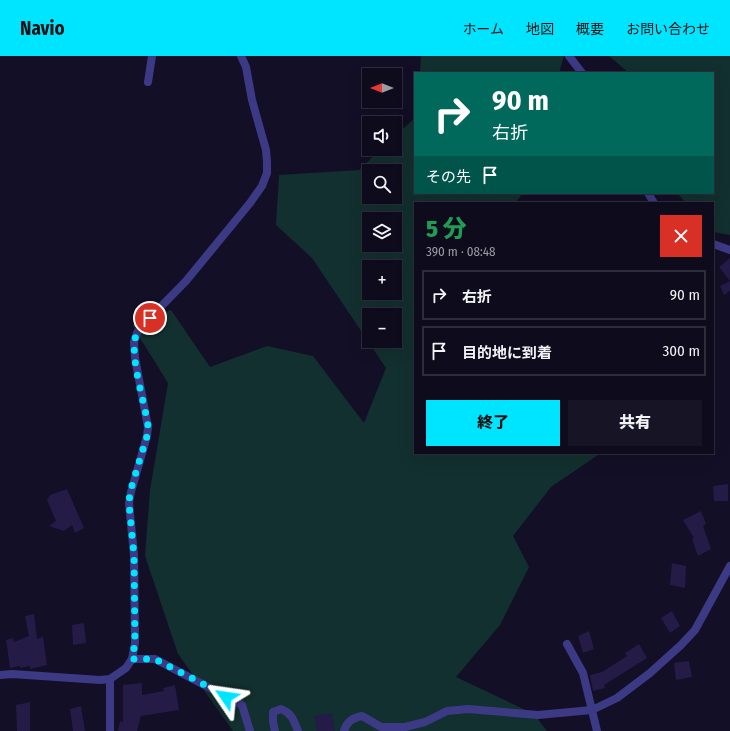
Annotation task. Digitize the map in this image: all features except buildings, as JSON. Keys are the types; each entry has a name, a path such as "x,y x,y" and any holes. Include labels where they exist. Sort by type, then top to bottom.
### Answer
{"street":[{"path":"148,82 152,56"},
{"path":"0,674 100,680 110,679 126,668 132,659 135,643 134,556 129,503 130,492 147,436 148,426 135,358 134,342 141,327 186,281 250,203 262,186 267,174 266,150 252,100 246,67 241,56"},
{"path":"569,56 581,72"},
{"path":"714,244 730,250"},
{"path":"344,731 345,726 352,719 362,716 381,727 405,727 425,722 447,711 468,709 538,715 592,710 617,698 650,673 681,645 695,630 730,566"},
{"path":"567,644 583,673 597,731"},
{"path":"132,659 155,659 242,705 250,731"},
{"path":"110,679 110,731"},
{"path":"275,731 273,712 282,709 288,711 298,731"}],"green space":[{"path":"421,56 564,56 559,72 420,72"},
{"path":"609,56 730,56 730,235 714,232 714,202 685,202 678,194 714,194 714,72 628,72"},
{"path":"414,119 414,194 522,194 516,202 414,202 414,454 600,454 551,487 513,536 529,567 500,625 456,677 534,714 547,731 233,731 178,654 145,556 150,490 168,383 132,325 171,310 210,367 267,346 313,356 364,423 386,368 373,348 402,348 402,308 362,308 362,332 312,258 276,225 279,175 359,170 362,167 362,204 402,204 402,164 365,164 374,156 402,156 402,130"}],"route":[{"path":"150,318 137,333 134,342 135,358 148,426 147,436 130,492 129,503 134,556 135,643 132,659 155,659 226,697"}]}
